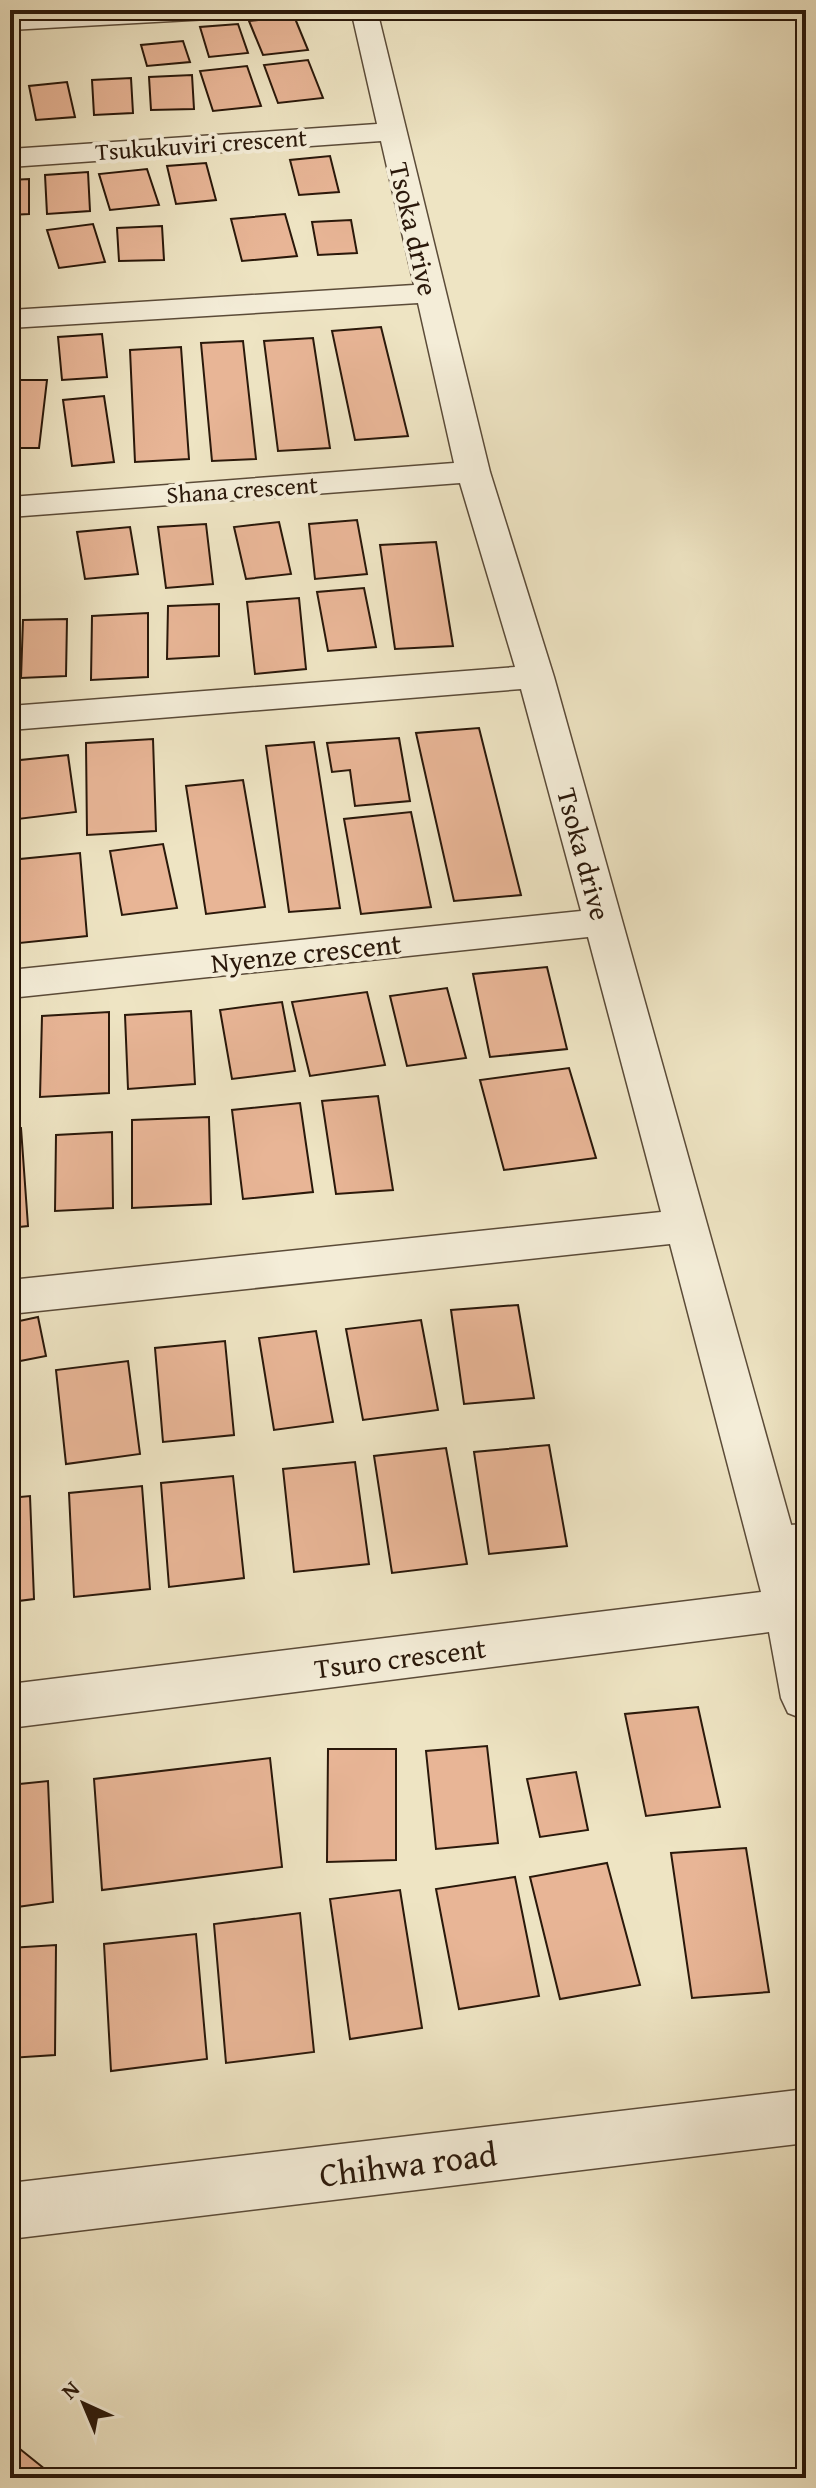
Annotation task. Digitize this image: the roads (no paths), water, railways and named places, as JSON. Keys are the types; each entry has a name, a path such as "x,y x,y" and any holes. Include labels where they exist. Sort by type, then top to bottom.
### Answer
{"street":[{"path":"10,22 227,10"},
{"name":"Tsoka drive","path":"364,10 473,472 536,677 687,1226 789,1542 790,1609 806,1698"},
{"name":"Tsukukuviri crescent","path":"10,158 392,132"},
{"path":"10,319 429,293"},
{"name":"Shana crescent","path":"10,507 473,472"},
{"path":"10,718 536,677"},
{"name":"Nyenze crescent","path":"10,984 603,922"},
{"path":"10,1297 687,1226"},
{"name":"Tsuro crescent","path":"10,1706 790,1609"},
{"name":"Chihwa road","path":"10,2211 806,2116"}]}
